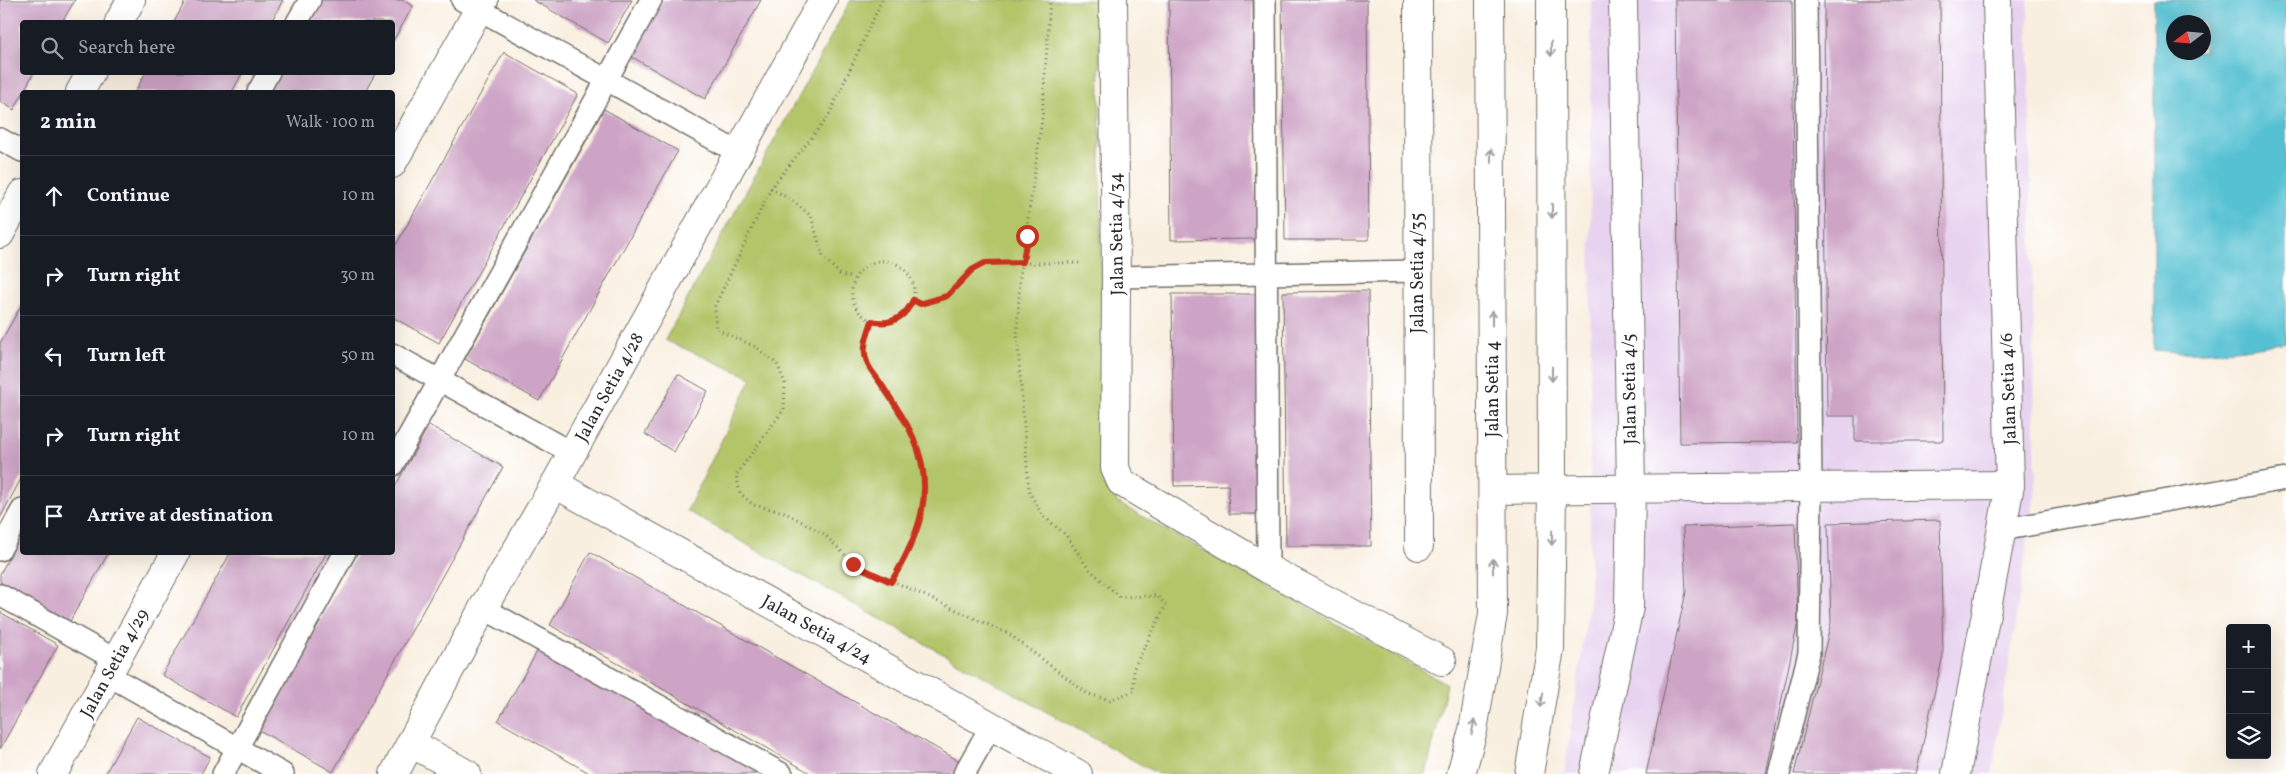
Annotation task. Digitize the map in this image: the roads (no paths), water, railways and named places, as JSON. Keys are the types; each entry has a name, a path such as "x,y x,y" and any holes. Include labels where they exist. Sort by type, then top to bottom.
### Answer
{"street":[{"path":"120,20 132,0"},
{"name":"Jalan Setia 4/28","path":"394,774 483,608 555,484 823,0"},
{"name":"Jalan Setia 4/34","path":"1113,0 1116,468 1121,482 1131,490 1268,569"},
{"name":"Jalan Setia 4/35","path":"1418,0 1417,271 1420,546"},
{"name":"Jalan Setia 4","path":"1461,774 1473,730 1493,614 1490,0"},
{"path":"1529,774 1550,648 1552,489 1551,0"},
{"name":"Jalan Setia 4/5","path":"1594,774 1629,606 1631,488 1623,0"},
{"name":"Jalan Setia 4/6","path":"1956,774 2010,485 1998,0"},
{"path":"395,158 475,3"},
{"path":"81,90 89,75"},
{"path":"0,234 20,198"},
{"name":"Jalan Setia 4/24","path":"555,484 1078,774"},
{"path":"1493,490 2010,485"},
{"name":"Jalan Setia 4/29","path":"53,774 174,555"},
{"path":"1268,569 1442,662"},
{"path":"411,743 467,774"}],"lane":[{"path":"298,20 310,0"},
{"path":"395,461 651,0"},
{"path":"1265,0 1268,569"},
{"path":"1779,774 1809,653 1811,487 1806,0"},
{"path":"475,3 739,153"},
{"path":"259,90 267,75"},
{"path":"0,139 20,150"},
{"path":"1116,278 1417,271"},
{"path":"395,356 572,453"},
{"path":"2001,530 2286,479"},
{"path":"0,550 20,514"},
{"path":"223,774 343,555"},
{"path":"0,595 237,748 283,774"},
{"path":"483,608 782,774"},
{"path":"964,774 991,726"}],"water":[{"path":"2154,0 2286,0 2286,342 2220,351 2154,350"}]}
